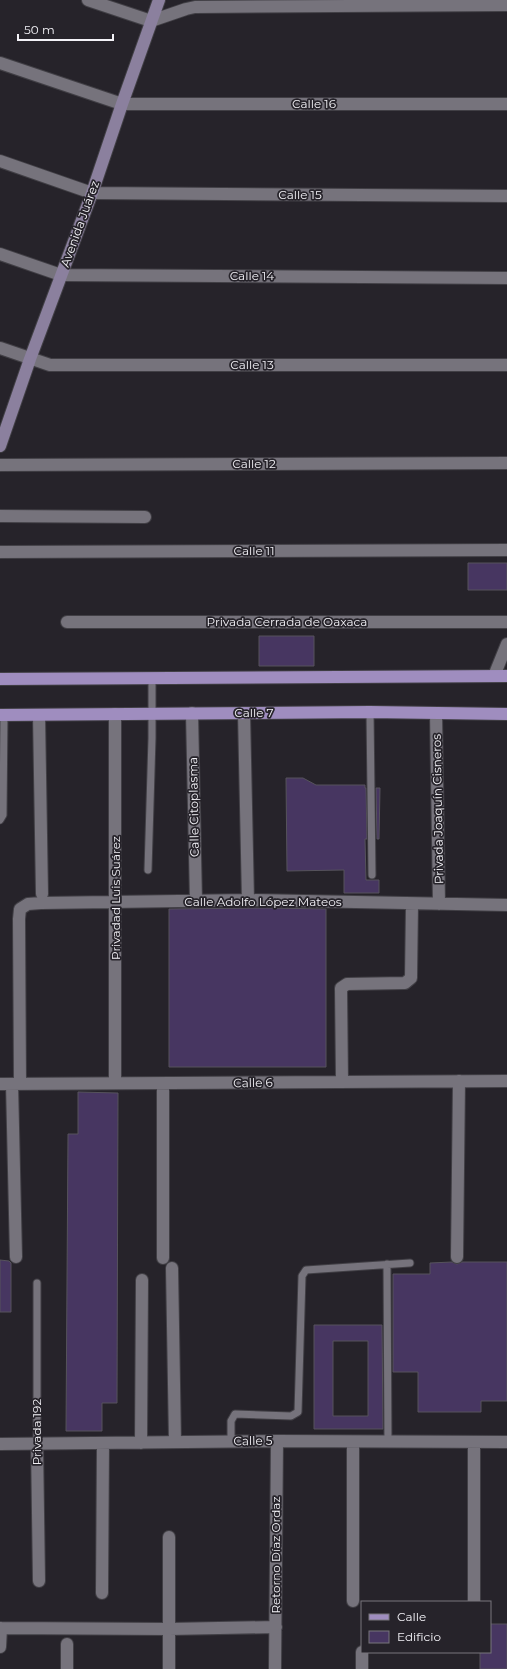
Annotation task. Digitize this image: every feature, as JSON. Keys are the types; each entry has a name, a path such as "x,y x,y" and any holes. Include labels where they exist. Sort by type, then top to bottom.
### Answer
{"main road":[{"path":"0,679 507,676"},
{"name":"Calle 7","path":"2,715 370,712 507,714"}],"street":[{"path":"88,0 152,21 186,8 194,7 507,5"},
{"name":"Avenida Juárez","path":"0,445 30,359 92,193 159,0"},
{"name":"Calle 16","path":"0,63 122,104 507,104"},
{"name":"Calle 15","path":"0,161 92,193 507,196"},
{"name":"Calle 14","path":"0,254 61,275 507,278"},
{"name":"Calle 13","path":"0,348 50,365 507,365"},
{"name":"Calle 12","path":"0,465 507,463"},
{"path":"0,516 145,517"},
{"name":"Calle 11","path":"0,552 507,550"},
{"name":"Privada Cerrada de Oaxaca","path":"67,622 507,622"},
{"path":"494,676 507,644"},
{"name":"Calle Citoplasma","path":"192,713 196,901"},
{"path":"244,713 248,900"},
{"name":"Privada Joaquín Cisneros","path":"436,713 439,904"},
{"name":"Privadad Luis Suárez","path":"115,714 115,1083"},
{"path":"39,715 42,894"},
{"name":"Calle Adolfo López Mateos","path":"11,1084 19,919 20,909 28,904 248,900 507,905"},
{"path":"342,1082 341,988 347,984 405,982 411,978 412,904"},
{"path":"457,1257 459,1081"},
{"name":"Calle 6","path":"11,1084 507,1081"},
{"path":"11,1084 16,1257"},
{"path":"163,1084 163,1258"},
{"path":"172,1268 175,1442"},
{"path":"140,1443 142,1280"},
{"name":"Calle 5","path":"0,1444 231,1441 507,1442"},
{"name":"Retorno Díaz Ordaz","path":"275,1669 277,1441"},
{"path":"353,1442 353,1601"},
{"path":"474,1442 474,1601"},
{"path":"102,1593 103,1443"},
{"name":"Privada 192","path":"37,1444 39,1581"},
{"path":"169,1537 169,1669"},
{"path":"0,1647 0,1628 169,1629 276,1627"},
{"path":"67,1644 67,1669"},
{"path":"362,1653 362,1669"}],"lane":[{"path":"148,870 152,738 152,678"},
{"path":"370,712 372,875"},
{"path":"0,820 3,815 2,715"},
{"path":"231,1441 231,1421 235,1414 291,1416 298,1412 303,1273 309,1269 410,1263"},
{"path":"387,1264 388,1442"},
{"name":"Privada 192","path":"37,1283 37,1444"}],"building":[{"path":"468,563 507,563 507,590 468,590"},
{"path":"259,636 314,636 314,666 259,666"},
{"path":"286,778 303,778 316,785 365,785 367,839 365,839 366,880 379,880 379,893 344,893 344,870 287,871"},
{"path":"376,788 380,788 379,839 377,839"},
{"path":"169,909 326,909 326,1067 169,1067"},
{"path":"78,1092 118,1093 117,1403 102,1403 102,1431 66,1431 68,1134 78,1134"},
{"path":"0,1260 9,1261 11,1263 11,1312 0,1312"},
{"path":"452,1262 457,1264 462,1262 507,1262 507,1401 481,1401 481,1412 418,1412 418,1372 393,1372 393,1274 430,1274 430,1263"},
{"path":"314,1325 382,1325 383,1429 314,1429","holes":["333,1341 368,1341 368,1416 333,1416"]},
{"path":"491,1624 507,1624 507,1669 480,1669 480,1653 491,1653"}]}
